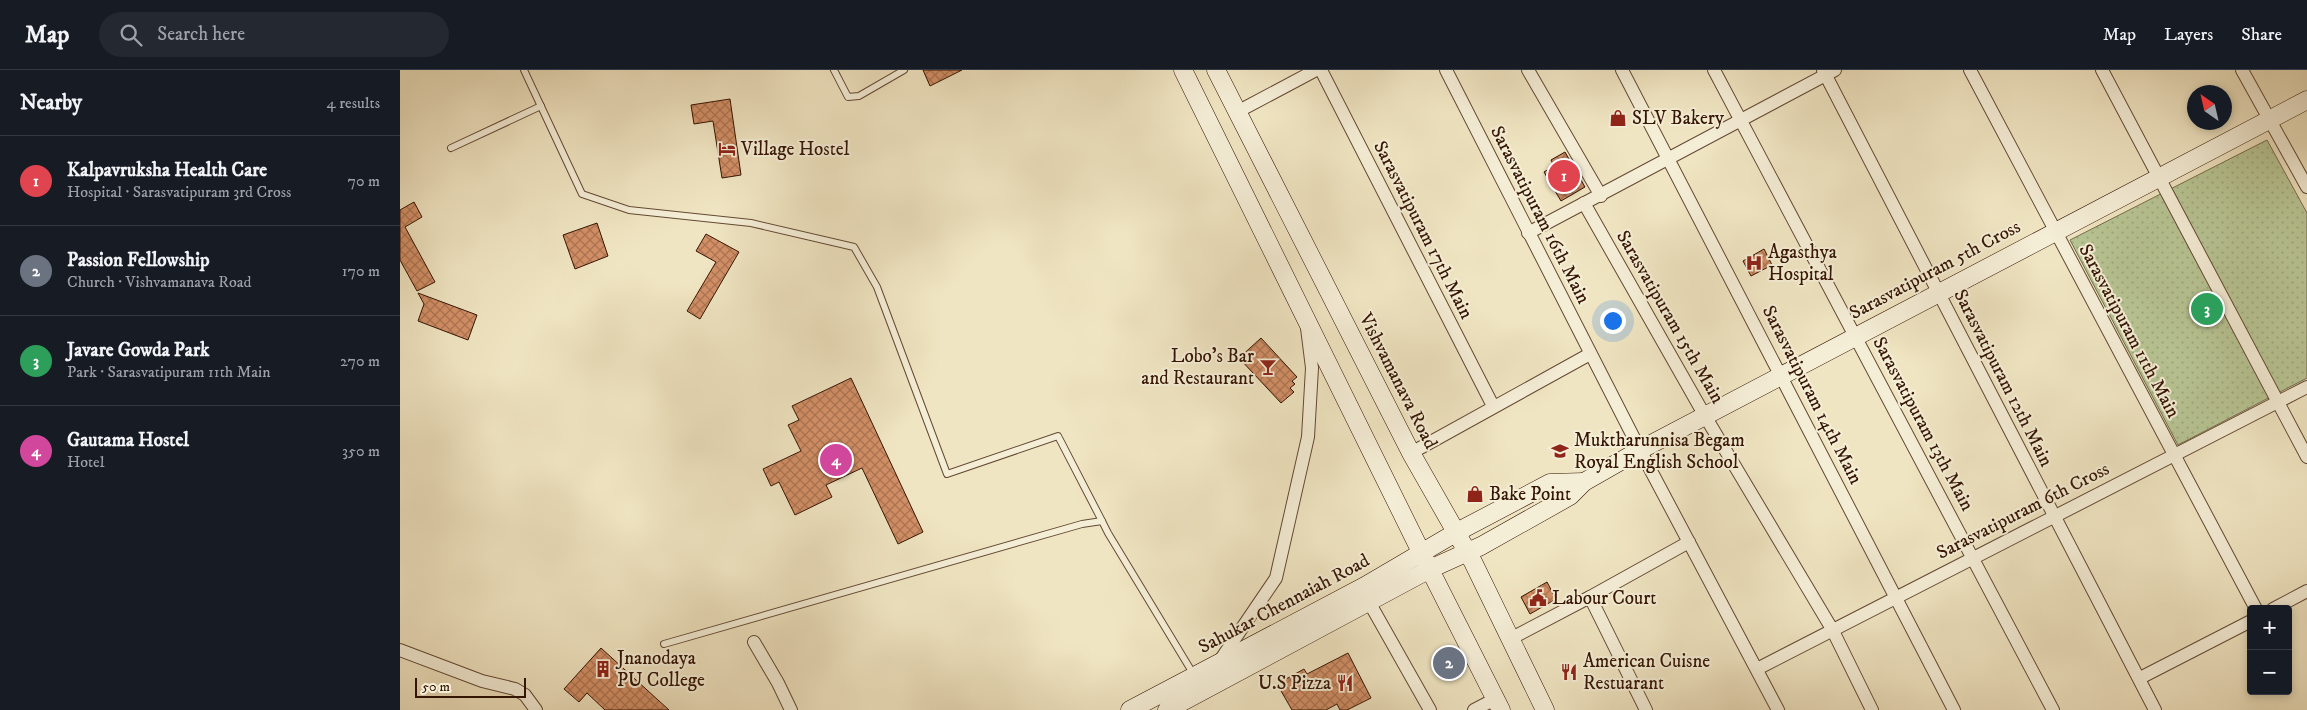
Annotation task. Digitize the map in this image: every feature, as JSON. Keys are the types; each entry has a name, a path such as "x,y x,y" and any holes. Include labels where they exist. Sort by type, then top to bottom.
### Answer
{"street":[{"path":"1183,70 1498,704 1474,710"},
{"name":"Vishvamanava Road","path":"1216,70 1411,453 1457,532 1545,710"},
{"path":"1237,112 1316,70"},
{"name":"Sarasvatipuram 17th Main","path":"1321,70 1493,406"},
{"name":"Sarasvatipuram 16th Main","path":"1446,70 1590,354 1778,710"},
{"path":"1528,70 1601,196"},
{"name":"Sarasvatipuram 14th Main","path":"1622,70 1954,710"},
{"name":"Sarasvatipuram 13th Main","path":"1714,70 2052,710"},
{"name":"Sarasvatipuram 11th Main","path":"1970,70 2173,456 2254,605"},
{"path":"2102,70 2307,457"},
{"path":"2242,70 2307,187"},
{"path":"1528,233 1601,196 1828,72"},
{"name":"Sarasvatipuram 12th Main","path":"1828,72 1938,293 2155,710"},
{"name":"Sarasvatipuram 5th Cross","path":"1466,552 1481,546 1570,496 1584,482 1640,450 2307,100"},
{"name":"Sarasvatipuram 15th Main","path":"1584,203 1705,416 1832,629 1872,710"},
{"path":"1217,664 1276,578 1308,437 1312,368 1306,318"},
{"path":"1411,453 1590,354"},
{"name":"Sarasvatipuram 6th Cross","path":"1757,669 2307,387"},
{"name":"Sarasvatipuram 5th Cross","path":"1457,532 1550,483 1584,482"},
{"name":"Sahukar Chennaiah Road","path":"1130,710 1422,554 1457,532"},
{"path":"1510,639 1689,542"},
{"name":"Sahukar Chennaiah Road","path":"1167,710 1430,569 1466,552"},
{"path":"2281,605 2307,591"},
{"path":"1590,597 1646,710"},
{"path":"1369,602 1430,710"},
{"path":"2140,678 2247,622"},
{"path":"754,642 791,710"},
{"path":"400,650 482,681 515,688 525,695 536,710"}],"lane":[{"path":"524,70 582,194 629,210 751,223 854,247 877,287 947,474 1058,436 1108,533 1194,676"},
{"path":"834,70 848,97 859,96 904,70"},
{"path":"451,148 540,106"},
{"path":"664,644 1082,524 1102,520"}],"green space":[{"path":"2267,140 2307,213 2307,378 2178,445 2070,240"}],"building":[{"path":"923,70 962,70 930,86"},
{"name":"Village Hostel","path":"730,99 741,175 722,178 713,121 694,124 691,105"},
{"path":"1565,152 1585,187 1561,201 1544,172 1554,166 1551,160"},
{"path":"414,202 422,217 405,227 435,282 417,291 400,260 400,210"},
{"path":"597,223 608,256 575,269 563,235"},
{"path":"706,234 739,252 700,319 687,311 716,262 696,251"},
{"path":"1764,249 1772,265 1751,276 1743,261"},
{"path":"418,293 477,315 468,340 418,321 424,304"},
{"name":"Lobo's Bar and Restaurant","path":"1261,338 1297,377 1292,381 1295,384 1290,388 1294,392 1281,403 1239,358"},
{"path":"851,378 923,532 898,544 862,468 826,485 832,497 795,515 779,482 771,486 763,469 801,451 788,425 799,420 792,406"},
{"name":"Labour Court","path":"1547,582 1556,599 1530,614 1521,597"},
{"name":"Jnanodaya PU College","path":"601,648 669,710 605,710 587,693 579,702 564,689"},
{"path":"1348,653 1371,698 1347,710 1340,710 1337,704 1326,710 1292,710 1277,684 1304,669 1307,674"}],"place":[{"name":"SLV Bakery","path":"1618,118"},
{"name":"Village Hostel","path":"727,149"},
{"name":"Kalpavruksha Health Care","path":"1564,176"},
{"name":"Agasthya Hospital","path":"1754,263"},
{"name":"Javare Gowda Park","path":"2207,309"},
{"name":"Lobo's Bar and Restaurant","path":"1268,367"},
{"name":"Muktharunnisa Begam Royal English School","path":"1560,451"},
{"name":"Gautama Hostel","path":"836,460"},
{"name":"Bake Point","path":"1475,494"},
{"name":"Labour Court","path":"1538,598"},
{"name":"Passion Fellowship","path":"1449,663"},
{"name":"Jnanodaya PU College","path":"603,669"},
{"name":"American Cuisne Restuarant","path":"1569,672"},
{"name":"U.S Pizza","path":"1345,683"}]}
